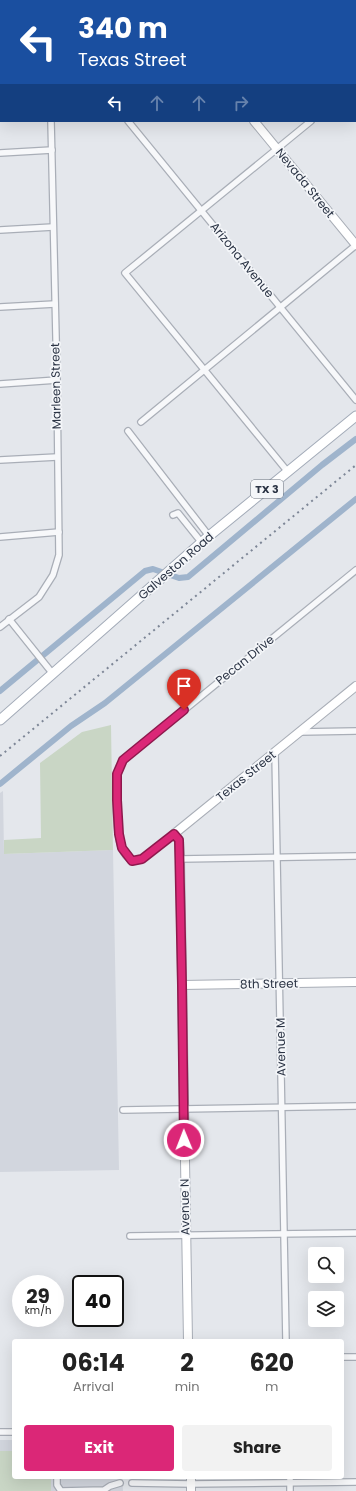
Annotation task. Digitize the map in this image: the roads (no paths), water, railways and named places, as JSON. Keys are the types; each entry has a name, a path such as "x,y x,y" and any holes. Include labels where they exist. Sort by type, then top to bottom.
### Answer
{"main road":[{"name":"Galveston Road","path":"0,720 209,536 356,416"}],"street":[{"name":"Marleen Street","path":"0,627 39,597 53,575 59,555 57,380 51,122"},
{"name":"Arizona Avenue","path":"129,122 356,400"},
{"name":"Nevada Street","path":"255,122 356,245"},
{"path":"288,472 125,273 310,122"},
{"path":"0,153 52,150"},
{"path":"0,230 53,227"},
{"path":"141,422 356,245"},
{"path":"0,308 55,304"},
{"path":"0,384 57,380"},
{"path":"128,430 209,536"},
{"path":"0,460 57,456"},
{"path":"173,515 178,512 202,543"},
{"path":"0,537 59,532"},
{"name":"Pecan Drive","path":"132,861 122,848 119,834 117,774 123,760 356,570"},
{"path":"10,620 53,674"},
{"name":"Texas Street","path":"132,861 142,859 356,686"},
{"path":"300,732 356,731"},
{"name":"Avenue M","path":"275,753 286,1339"},
{"name":"Avenue N","path":"174,834 179,840 180,859 188,1339"},
{"path":"180,859 356,856"},
{"name":"8th Street","path":"182,985 356,982"},
{"path":"123,1110 356,1106"},
{"path":"130,1236 356,1233"},
{"path":"344,1357 356,1357"},
{"path":"0,1432 12,1432"},
{"path":"57,1479 57,1485 61,1491 104,1490 110,1486 120,1483"},
{"path":"290,1480 290,1491"},
{"path":"132,1483 191,1484 290,1480 356,1482"}],"waterway":[{"path":"0,691 145,571 153,569 179,578 188,577 322,465 356,439"},
{"path":"0,784 71,726 105,703 356,499"}],"railway":[{"path":"0,756 356,465"}]}
